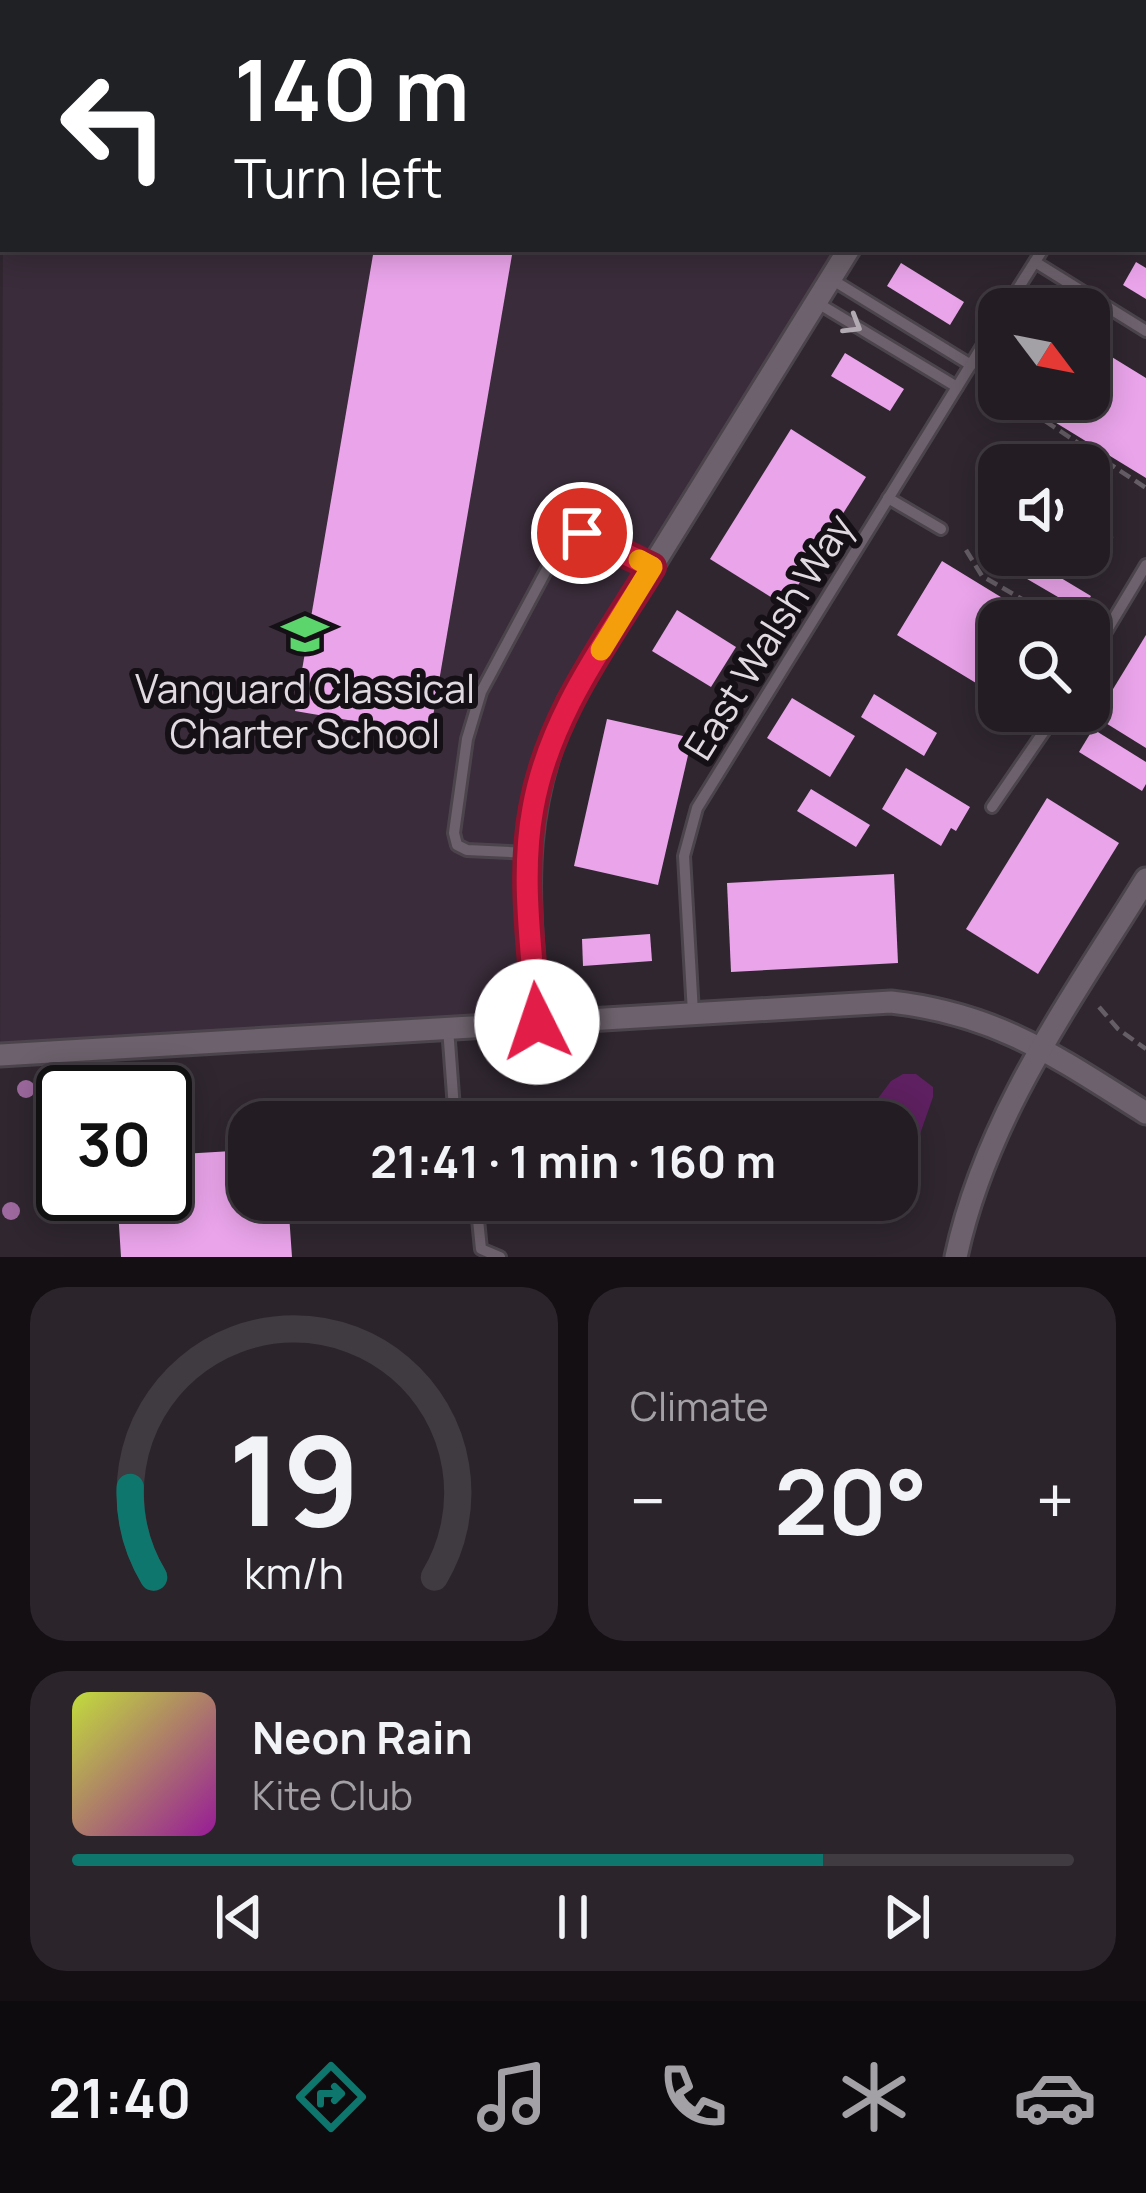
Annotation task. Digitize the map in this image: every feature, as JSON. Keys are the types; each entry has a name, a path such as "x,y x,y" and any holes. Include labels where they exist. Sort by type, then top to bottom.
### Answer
{"street":[{"path":"537,1022 529,854 533,809 554,736 569,701 847,252"},
{"path":"956,1257 981,1166 1042,1048 1146,879"},
{"path":"0,1055 891,1002 968,1015 1042,1048 1146,1113"}],"lane":[{"path":"1018,288 1040,252"},
{"path":"1035,262 1146,331"},
{"path":"830,278 971,364"},
{"path":"816,302 957,387"},
{"path":"890,347 904,324"},
{"name":"East Walsh Way","path":"693,1012 684,856 697,808 978,353"},
{"path":"888,498 941,530"},
{"path":"529,854 466,850 457,844 454,833 467,739 482,692 555,554 570,536 582,533 652,567"},
{"path":"1110,625 1146,565"},
{"path":"992,807 1044,732"},
{"path":"448,1028 453,1101"},
{"path":"478,1221 481,1249 500,1257"}],"path":[{"path":"1046,421 1146,488"},
{"path":"966,550 982,576 1024,600"},
{"path":"1099,1006 1118,1029 1146,1049"}],"shaded area":[{"name":"Vanguard Classical Charter School","path":"3,252 847,252 569,701 541,772 537,1022 0,1055"},
{"path":"916,1074 933,1087 918,1140 918,1101 876,1101 891,1081"}],"building":[{"name":"Vanguard Classical Charter School","path":"373,252 512,252 430,734 295,711"},
{"path":"1136,262 1146,268 1146,299 1123,285"},
{"path":"901,263 964,302 950,325 887,286"},
{"path":"845,353 904,389 890,411 831,376"},
{"path":"1110,356 1146,378 1146,478 1110,456 1110,444 1090,444 1051,420 1110,420"},
{"path":"791,429 866,477 785,606 710,559"},
{"path":"942,561 1006,600 978,600 978,684 897,635"},
{"path":"1022,576 1058,576 1091,596 1089,600 1063,600"},
{"path":"677,610 736,647 711,687 652,651"},
{"path":"1146,635 1146,748 1110,726 1110,694"},
{"path":"874,694 937,733 924,756 861,717"},
{"path":"792,698 855,736 830,777 767,738"},
{"path":"607,719 692,738 658,885 574,866"},
{"path":"1091,732 1098,732 1146,762 1146,784 1142,791 1079,752"},
{"path":"906,768 970,807 941,846 882,809"},
{"path":"811,789 870,825 856,847 797,811"},
{"path":"1047,798 1119,843 1038,974 966,929"},
{"path":"894,874 898,963 731,972 727,883"},
{"path":"650,934 652,961 583,966 582,939"},
{"path":"228,1151 228,1221 289,1221 292,1257 121,1257 119,1221 192,1221 192,1153"}],"slow traffic":[{"path":"601,650 652,567 639,560"}],"place":[{"name":"Vanguard Classical Charter School","path":"305,634"}],"route":[{"path":"537,1022 528,857 542,772 569,701 652,567 582,533"}]}
